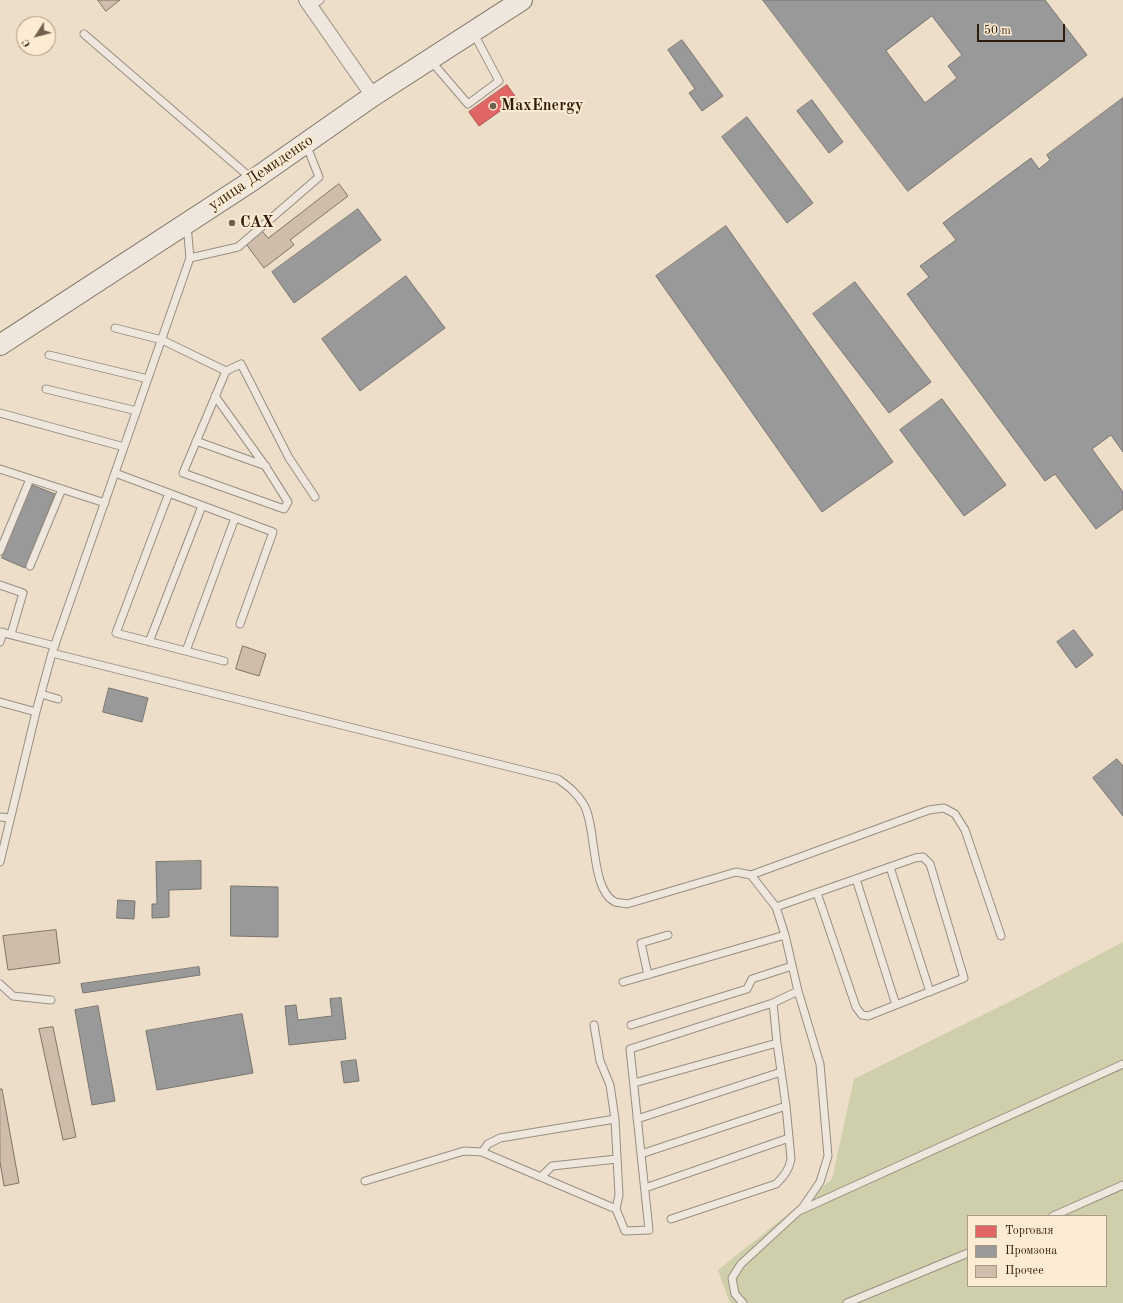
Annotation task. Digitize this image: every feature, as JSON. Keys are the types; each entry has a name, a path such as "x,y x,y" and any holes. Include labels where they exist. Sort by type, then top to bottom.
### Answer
{"main road":[{"name":"улица Демиденко","path":"0,345 253,180 373,96 522,0"}],"street":[{"path":"312,2 373,96"}],"lane":[{"path":"429,59 468,104 499,81 473,31"},
{"path":"84,34 253,180"},
{"path":"190,258 238,247 319,177 306,143"},
{"path":"0,862 36,712 53,649 190,258 187,223"},
{"path":"115,328 162,340 226,371"},
{"path":"49,355 148,379"},
{"path":"215,396 266,466 288,502 284,509 183,473 196,441 215,396 226,371 241,364 289,458 315,498"},
{"path":"46,388 137,411"},
{"path":"0,413 124,446"},
{"path":"196,441 266,466"},
{"path":"0,469 105,503"},
{"path":"115,473 273,532 240,624"},
{"path":"0,551 30,479"},
{"path":"30,566 62,489"},
{"path":"169,493 116,633 224,662"},
{"path":"150,642 202,506"},
{"path":"186,651 235,518"},
{"path":"0,585 23,593 11,634"},
{"path":"0,642 1,632 11,634 53,649 558,779 573,790 584,806 589,821 600,882 606,893 615,902 627,904 736,872 751,875 929,810 944,808 956,814 965,830 1001,936"},
{"path":"41,694 58,699"},
{"path":"0,702 36,712"},
{"path":"0,817 10,818"},
{"path":"776,907 915,858 923,857 930,864 964,978 868,1016 862,1015 856,1007 817,893"},
{"path":"890,867 930,992"},
{"path":"743,1303 735,1294 732,1278 741,1264 803,1207 820,1182 828,1156 820,1064 798,991 785,935 776,907 751,875"},
{"path":"856,879 896,1005"},
{"path":"648,975 641,944 668,935"},
{"path":"623,982 785,935"},
{"path":"631,1025 747,989 752,979 792,966"},
{"path":"0,984 13,996 51,1000"},
{"path":"594,1025 600,1061 610,1086 615,1119 619,1195 616,1209 625,1231 650,1230 630,1049 772,1003 798,991"},
{"path":"671,1219 776,1184 784,1177 790,1167 791,1159 786,1106 772,1003"},
{"path":"634,1083 777,1043"},
{"path":"799,1211 1123,1064"},
{"path":"637,1119 781,1072"},
{"path":"641,1154 786,1106"},
{"path":"482,1152 488,1144 500,1138 615,1119"},
{"path":"645,1188 788,1138"},
{"path":"365,1181 464,1151 482,1152 616,1209"},
{"path":"541,1177 552,1166 617,1158"},
{"path":"1055,1215 1123,1185"},
{"path":"847,1303 967,1253"}],"green space":[{"path":"1123,942 1123,1303 730,1303 718,1270 832,1179 854,1079 1019,997"}],"building: Торговля":[{"name":"MaxEnergy","path":"507,85 517,99 479,126 469,112"}],"building: Промзона":[{"path":"763,0 1045,0 1087,55 908,191","holes":["932,16 962,55 948,66 957,78 925,103 886,51"]},
{"path":"682,40 723,96 702,111 689,93 695,89 668,50"},
{"path":"1123,98 1123,452 1111,435 1092,449 1123,492 1123,509 1096,529 1055,474 1045,481 907,294 929,277 920,266 956,240 943,223 1031,158 1039,169 1050,160 1047,155"},
{"path":"812,100 843,142 829,153 797,111"},
{"path":"747,117 813,203 787,223 722,137"},
{"path":"358,209 381,240 294,303 272,272"},
{"path":"726,226 893,462 822,512 656,276"},
{"path":"406,276 445,328 360,391 322,339"},
{"path":"855,282 931,382 889,413 813,314"},
{"path":"942,399 1006,485 964,516 900,430"},
{"path":"32,485 55,494 25,568 2,558"},
{"path":"1074,630 1093,655 1076,668 1057,642"},
{"path":"109,688 148,698 142,722 103,712"},
{"path":"1117,759 1123,766 1123,816 1093,778"},
{"path":"201,861 201,889 169,890 169,917 152,918 152,904 157,904 156,862"},
{"path":"231,886 278,887 278,937 231,936"},
{"path":"118,900 135,901 134,919 117,918"},
{"path":"199,967 200,975 83,993 81,984"},
{"path":"341,998 346,1039 289,1045 285,1006 296,1005 298,1020 332,1016 330,999"},
{"path":"98,1006 115,1101 92,1105 75,1010"},
{"path":"242,1014 253,1073 157,1090 146,1031"},
{"path":"356,1060 359,1081 344,1083 341,1062"}],"building: Прочее":[{"path":"98,0 120,0 106,11"},
{"path":"339,184 348,196 290,240 294,245 264,268 246,244 262,231 268,238"},
{"path":"243,646 266,654 259,676 236,669"},
{"path":"56,930 60,963 8,970 3,936"},
{"path":"53,1027 76,1137 63,1140 39,1029"},
{"path":"0,1089 2,1089 19,1183 4,1186 0,1162"}],"place":[{"name":"MaxEnergy","path":"493,106"},
{"name":"САХ","path":"232,223"}]}
